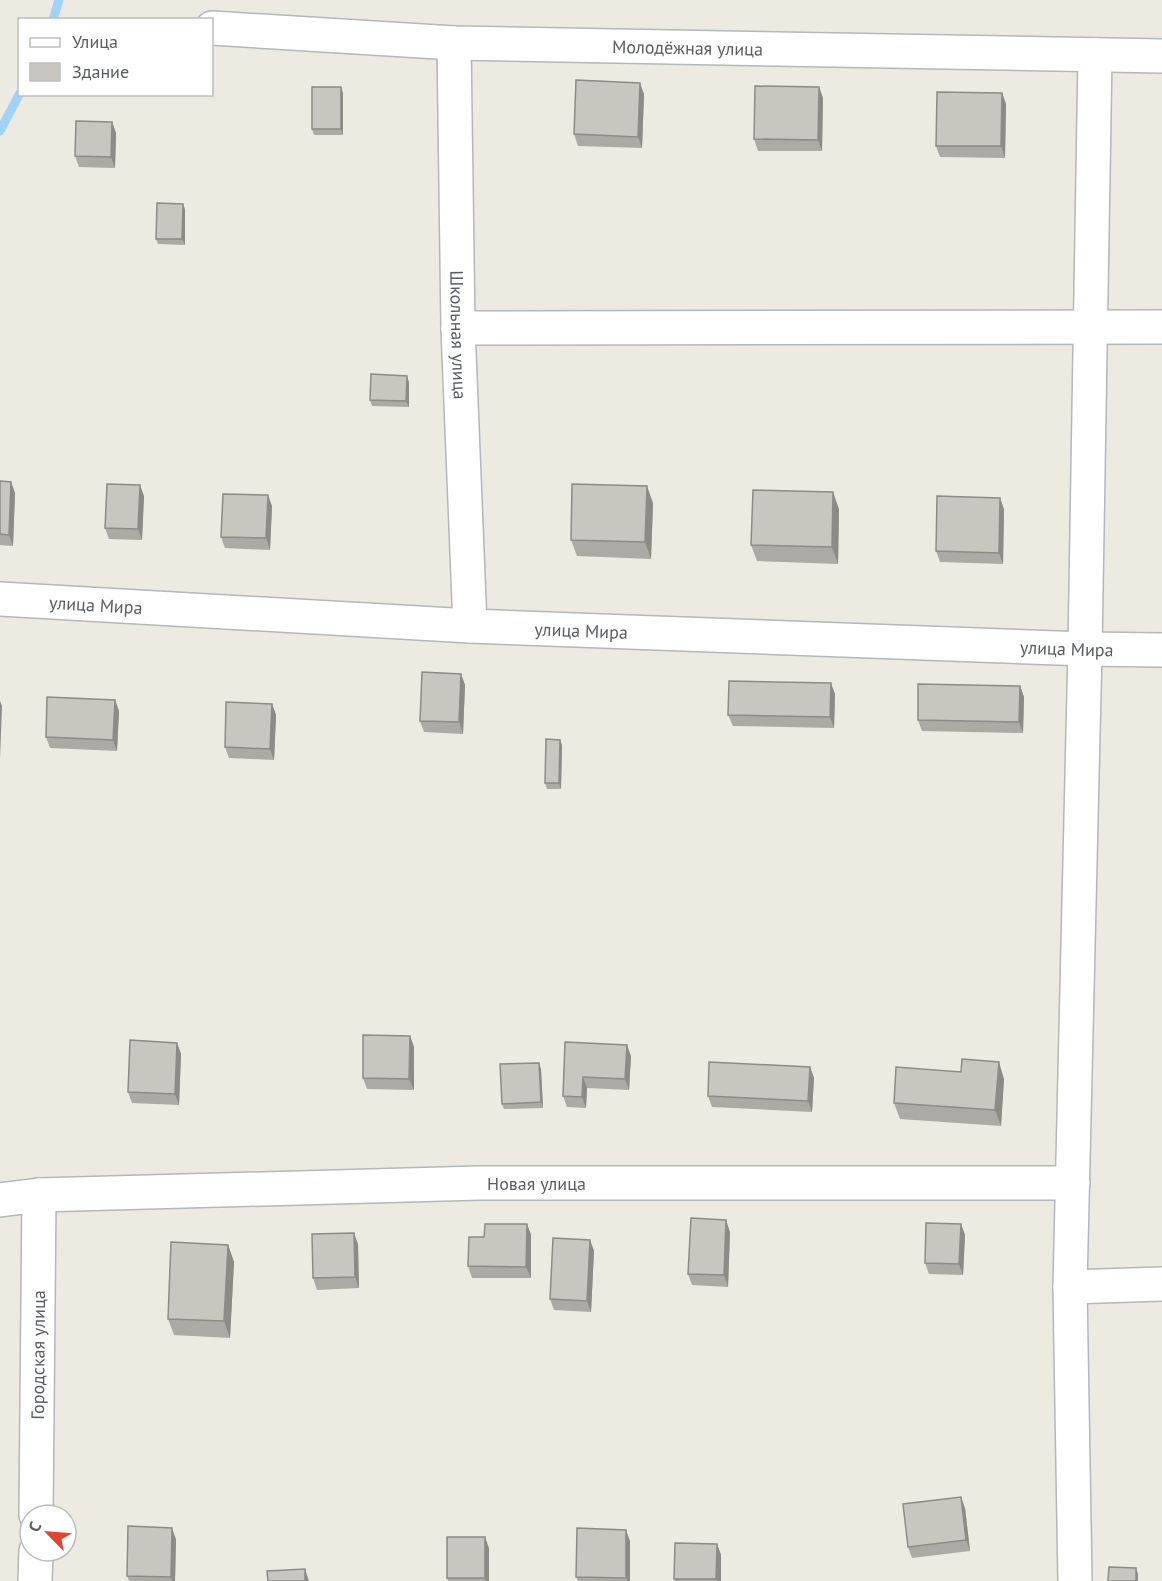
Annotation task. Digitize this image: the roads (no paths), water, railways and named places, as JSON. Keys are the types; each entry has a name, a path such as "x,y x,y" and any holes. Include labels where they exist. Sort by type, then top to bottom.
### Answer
{"street":[{"name":"Молодёжная улица","path":"213,28 454,43 1162,56"},
{"name":"Школьная улица","path":"454,43 459,328 470,626"},
{"path":"1075,1581 1070,1287 1085,649 1095,54"},
{"path":"459,328 1162,327"},
{"name":"улица Мира","path":"0,599 470,626 1162,650"},
{"name":"Новая улица","path":"0,1200 39,1195 479,1183 1073,1183"},
{"name":"Городская улица","path":"36,1503 39,1195"},
{"path":"1070,1287 1162,1284"},
{"path":"35,1581 36,1563"}],"waterway":[{"path":"54,18 59,0"},
{"path":"0,131 18,96"}]}
